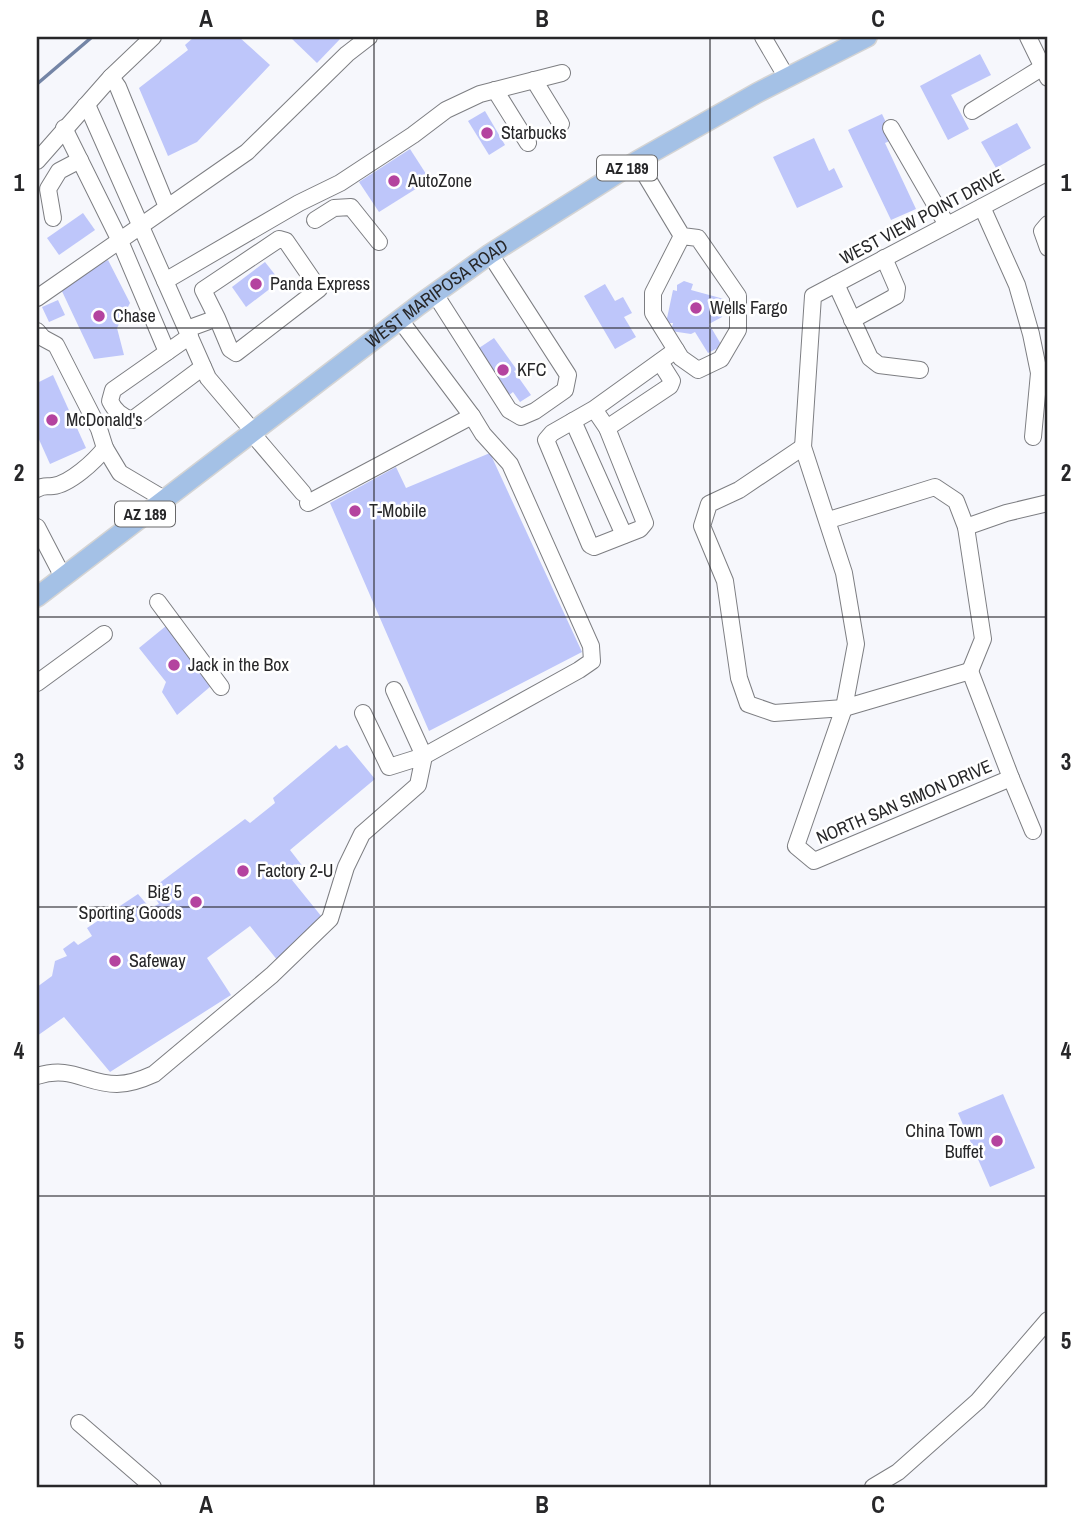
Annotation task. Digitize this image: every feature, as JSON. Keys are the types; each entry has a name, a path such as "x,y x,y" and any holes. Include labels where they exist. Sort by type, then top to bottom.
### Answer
{"main road":[{"name":"WEST MARIPOSA ROAD","path":"37,597 490,254 637,162 787,78 867,37"}],"street":[{"path":"37,161 111,77 153,37"},
{"path":"37,298 247,152 347,54 369,37"},
{"path":"764,37 787,78"},
{"path":"972,111 1046,73 1028,37"},
{"path":"165,281 265,222 340,183 446,110 480,94 562,73"},
{"path":"111,77 118,87 167,207"},
{"path":"534,80 561,124"},
{"path":"495,90 528,143"},
{"path":"85,106 88,107 107,148 208,378 305,498 472,416"},
{"path":"64,128 120,241 167,352"},
{"path":"891,128 947,225"},
{"path":"53,218 48,189 59,171 80,160"},
{"path":"637,162 682,236"},
{"name":"WEST VIEW POINT DRIVE","path":"813,296 1048,172"},
{"path":"315,220 334,208 343,205 351,207 379,242"},
{"path":"982,207 1017,285 1031,334 1039,373 1033,438"},
{"path":"265,222 279,239 286,241 320,289 236,353 230,349 203,290 279,239"},
{"path":"1048,224 1042,230 1048,248"},
{"path":"682,236 698,238 738,296 738,330 721,359 698,370 681,358 653,313 653,293 682,236"},
{"path":"221,248 238,267"},
{"path":"435,294 509,410 521,417 536,411 565,390 568,375 490,254"},
{"path":"852,320 896,296 897,289 884,258"},
{"path":"836,284 870,358 879,365 920,370"},
{"name":"NORTH SAN SIMON DRIVE","path":"813,296 803,447 829,520 844,573 856,644 844,708 796,846 814,861 1011,778"},
{"path":"203,367 132,419 123,417 114,410 110,401 113,390 167,352 188,333 217,318"},
{"path":"363,712 388,767 424,756 579,670 592,660 591,646 510,464 483,434 400,320"},
{"path":"37,333 56,345 99,429 104,448 120,472 164,499"},
{"path":"594,409 607,428 645,523 640,529 594,547 590,545 546,440 552,433 594,409 676,350"},
{"path":"607,428 670,386 672,381 660,362"},
{"path":"89,410 110,401"},
{"path":"573,421 624,535"},
{"path":"803,447 739,489 709,504 702,526 725,581 739,678 748,704 774,713 844,708 970,671 984,639 966,527 956,502 935,487 829,520"},
{"path":"39,482 53,486 74,476 95,460 104,448"},
{"path":"966,527 1006,513 1048,503"},
{"path":"37,527 63,577"},
{"path":"158,602 221,687"},
{"path":"37,683 104,634"},
{"name":"NORTH SAN SIMON DRIVE","path":"970,671 1033,831"},
{"path":"37,1076 52,1071 72,1073 116,1084 137,1081 154,1074 272,975 330,919 346,867 362,834 418,785 424,756 394,690"},
{"path":"873,1487 898,1472 978,1401 1048,1323"},
{"path":"79,1423 153,1487"}],"building":[{"path":"194,37 239,37 270,65 197,142 168,156 139,88 188,50 185,45"},
{"path":"290,37 342,37 317,63"},
{"path":"980,54 991,75 951,95 969,129 948,140 920,86"},
{"name":"Starbucks","path":"485,111 505,145 489,155 468,121"},
{"path":"882,114 894,139 885,143 916,209 891,220 848,130"},
{"path":"1017,123 1031,148 996,168 981,142"},
{"path":"814,138 829,171 834,168 843,187 797,208 773,157"},
{"name":"AutoZone","path":"410,149 430,180 379,212 359,182"},
{"path":"83,213 95,230 59,255 47,238"},
{"name":"Chase","path":"108,260 130,303 117,328 124,355 94,359 59,285"},
{"name":"Panda Express","path":"265,262 280,281 246,307 232,287"},
{"name":"Wells Fargo","path":"684,281 693,284 691,290 724,299 722,317 709,324 722,346 708,353 695,332 691,334 671,331 673,323 666,323 673,290 677,291 677,285"},
{"path":"605,284 615,301 623,297 632,313 624,317 636,337 615,349 584,296"},
{"path":"58,300 65,315 49,322 42,307"},
{"name":"KFC","path":"494,338 531,395 520,402 513,392 508,396 476,350"},
{"path":"53,375 86,448 50,464 37,435 37,383"},
{"path":"490,453 582,652 429,731 330,503 396,467 406,488"},
{"name":"Jack in the Box","path":"166,626 211,686 177,715 162,692 166,682 139,648"},
{"path":"336,745 339,749 347,745 375,779 290,850 304,868 292,880 330,927 282,966 250,926 207,958 231,995 110,1072 64,1017 37,1036 37,987 52,976 55,961 67,956 63,949 74,941 78,945 92,936 87,928 138,894 150,908 159,904 150,890 245,819 250,823 275,803 273,798"},
{"name":"China Town Buffet","path":"1003,1094 1035,1168 990,1187 958,1113"}],"waterway":[{"path":"37,84 92,37"}],"place":[{"name":"Starbucks","path":"487,133"},
{"name":"AutoZone","path":"394,181"},
{"name":"Panda Express","path":"256,284"},
{"name":"Wells Fargo","path":"696,308"},
{"name":"Chase","path":"99,316"},
{"name":"KFC","path":"503,370"},
{"name":"McDonald's","path":"52,420"},
{"name":"T-Mobile","path":"355,511"},
{"name":"Jack in the Box","path":"174,665"},
{"name":"Factory 2-U","path":"243,871"},
{"name":"Big 5 Sporting Goods","path":"196,902"},
{"name":"Safeway","path":"115,961"},
{"name":"China Town Buffet","path":"997,1141"}]}
